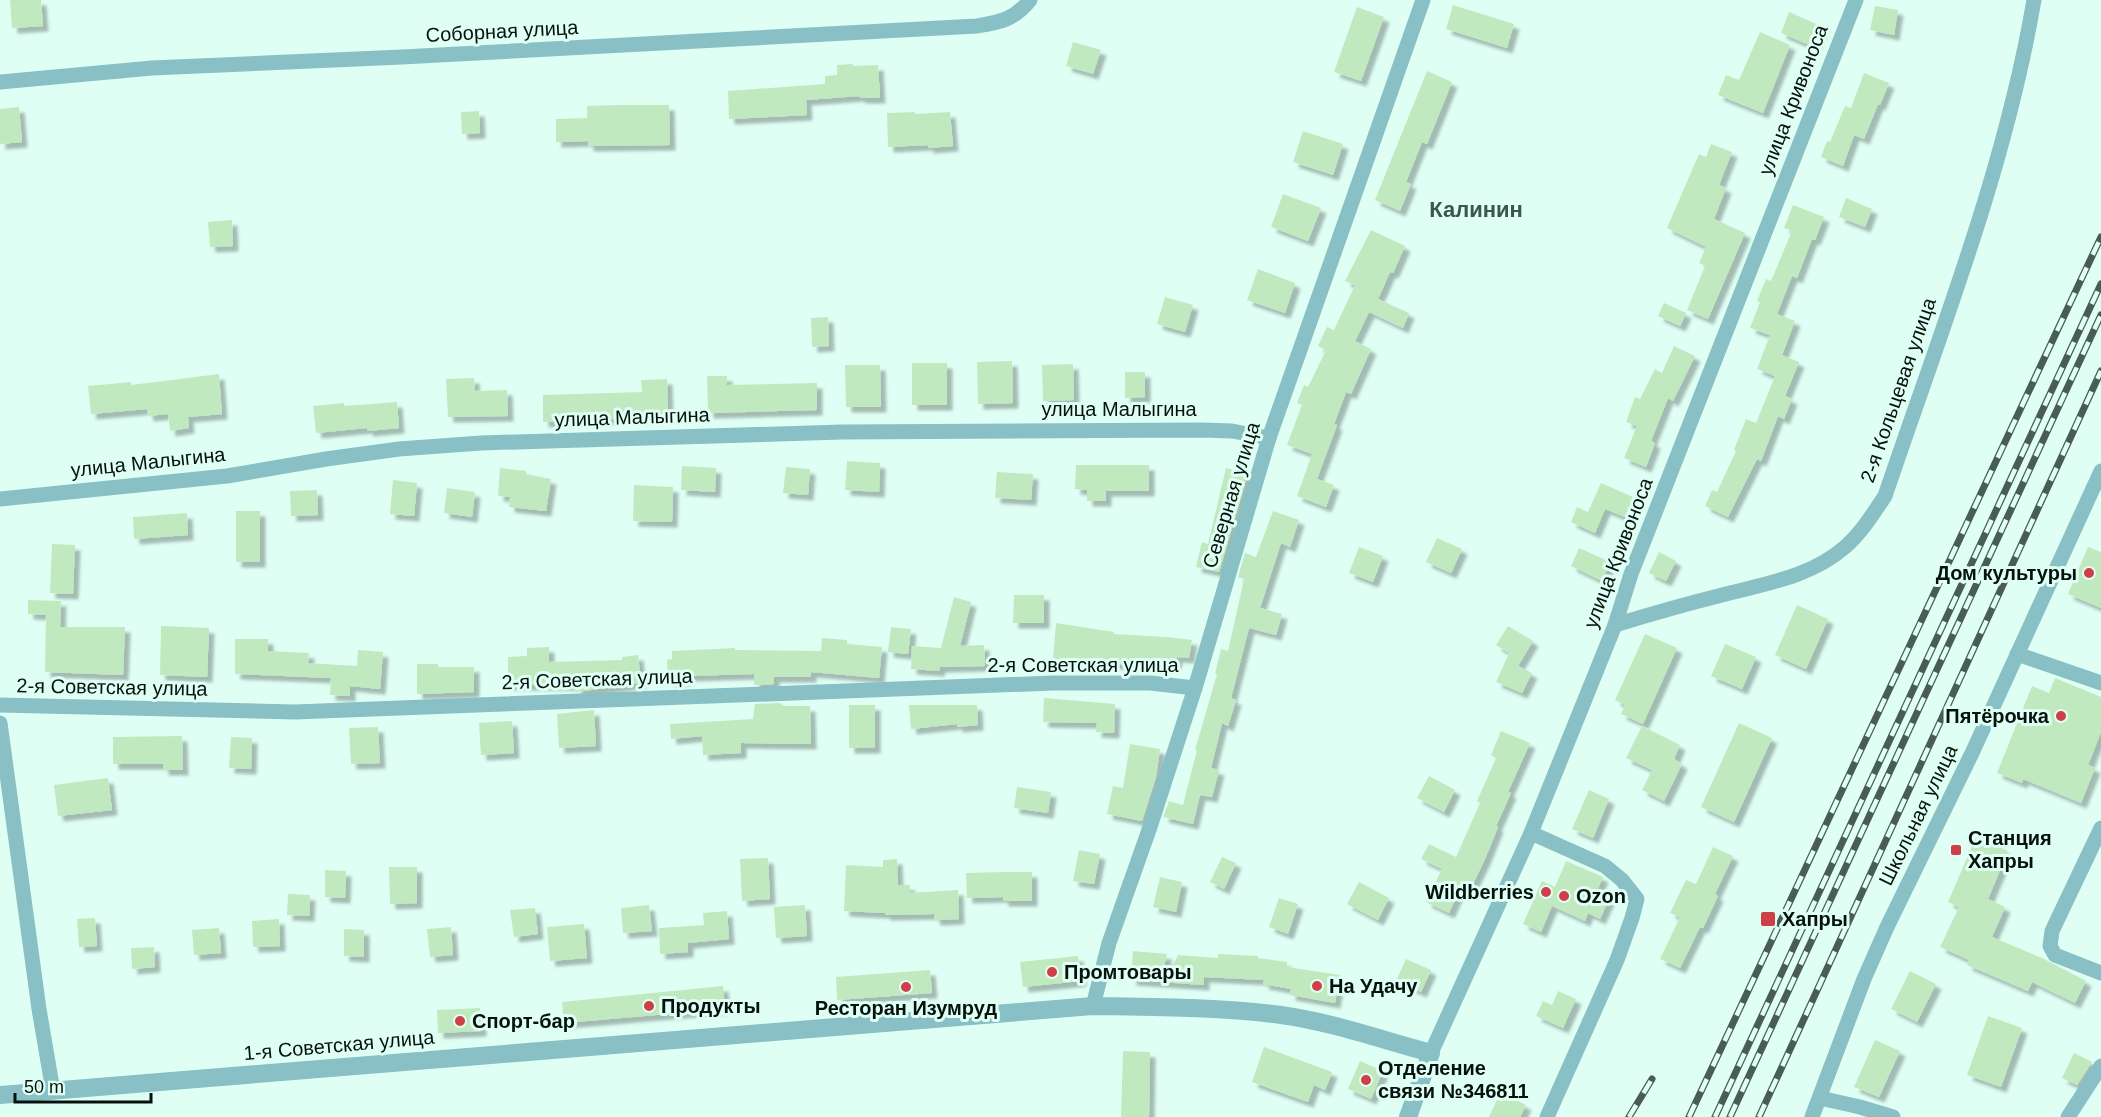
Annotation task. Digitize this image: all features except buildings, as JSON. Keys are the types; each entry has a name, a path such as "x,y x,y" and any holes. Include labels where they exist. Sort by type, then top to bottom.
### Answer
{"street":[{"name":"Соборная улица","path":"0,82 152,68 965,27 1006,21 1023,9 1030,0"},
{"name":"Северная улица","path":"1094,1006 1109,943 1195,688 1269,438 1423,0"},
{"name":"улица Кривоноса","path":"1408,1117 1431,1053 1531,833 1615,625 1632,574 1856,0"},
{"name":"2-я Кольцевая улица","path":"1615,625 1806,571 1845,547 1865,525 1885,496 1989,189 2034,0"},
{"name":"улица Малыгина","path":"0,499 227,476 399,449 481,443 842,432 1201,430 1232,431 1269,438"},
{"name":"Школьная улица","path":"1812,1117 1864,979 1887,927 1972,751 2101,471"},
{"path":"2017,654 2101,683"},
{"name":"2-я Советская улица","path":"0,705 295,712 1053,683 1150,683 1195,688"},
{"path":"0,723 39,1009 53,1091"},
{"path":"2101,828 2052,930 2050,946 2055,955 2101,973"},
{"path":"1531,833 1605,866 1622,880 1637,899 1617,960 1547,1117"},
{"name":"1-я Советская улица","path":"0,1095 1094,1006 1171,1007 1282,1015 1321,1023 1431,1053"},
{"path":"2068,1117 2101,1066"},
{"path":"1820,1098 1893,1117"}],"railway":[{"path":"1689,1117 2101,237"},
{"path":"1715,1117 2101,284"},
{"path":"1730,1117 2101,315"},
{"path":"1759,1117 2101,371"},
{"path":"1629,1117 1652,1079"}],"place":[{"name":"Дом культуры","path":"2089,573"},
{"name":"Пятёрочка","path":"2061,716"},
{"name":"Станция Хапры","path":"1956,850"},
{"name":"Wildberries","path":"1546,892"},
{"name":"Ozon","path":"1564,896"},
{"name":"Хапры","path":"1768,919"},
{"name":"Промтовары","path":"1052,972"},
{"name":"На Удачу","path":"1317,986"},
{"name":"Ресторан Изумруд","path":"906,987"},
{"name":"Продукты","path":"649,1006"},
{"name":"Спорт-бар","path":"460,1021"},
{"name":"Отделение связи №346811","path":"1366,1080"}],"district":[{"name":"Калинин","path":"1476,209"}]}
